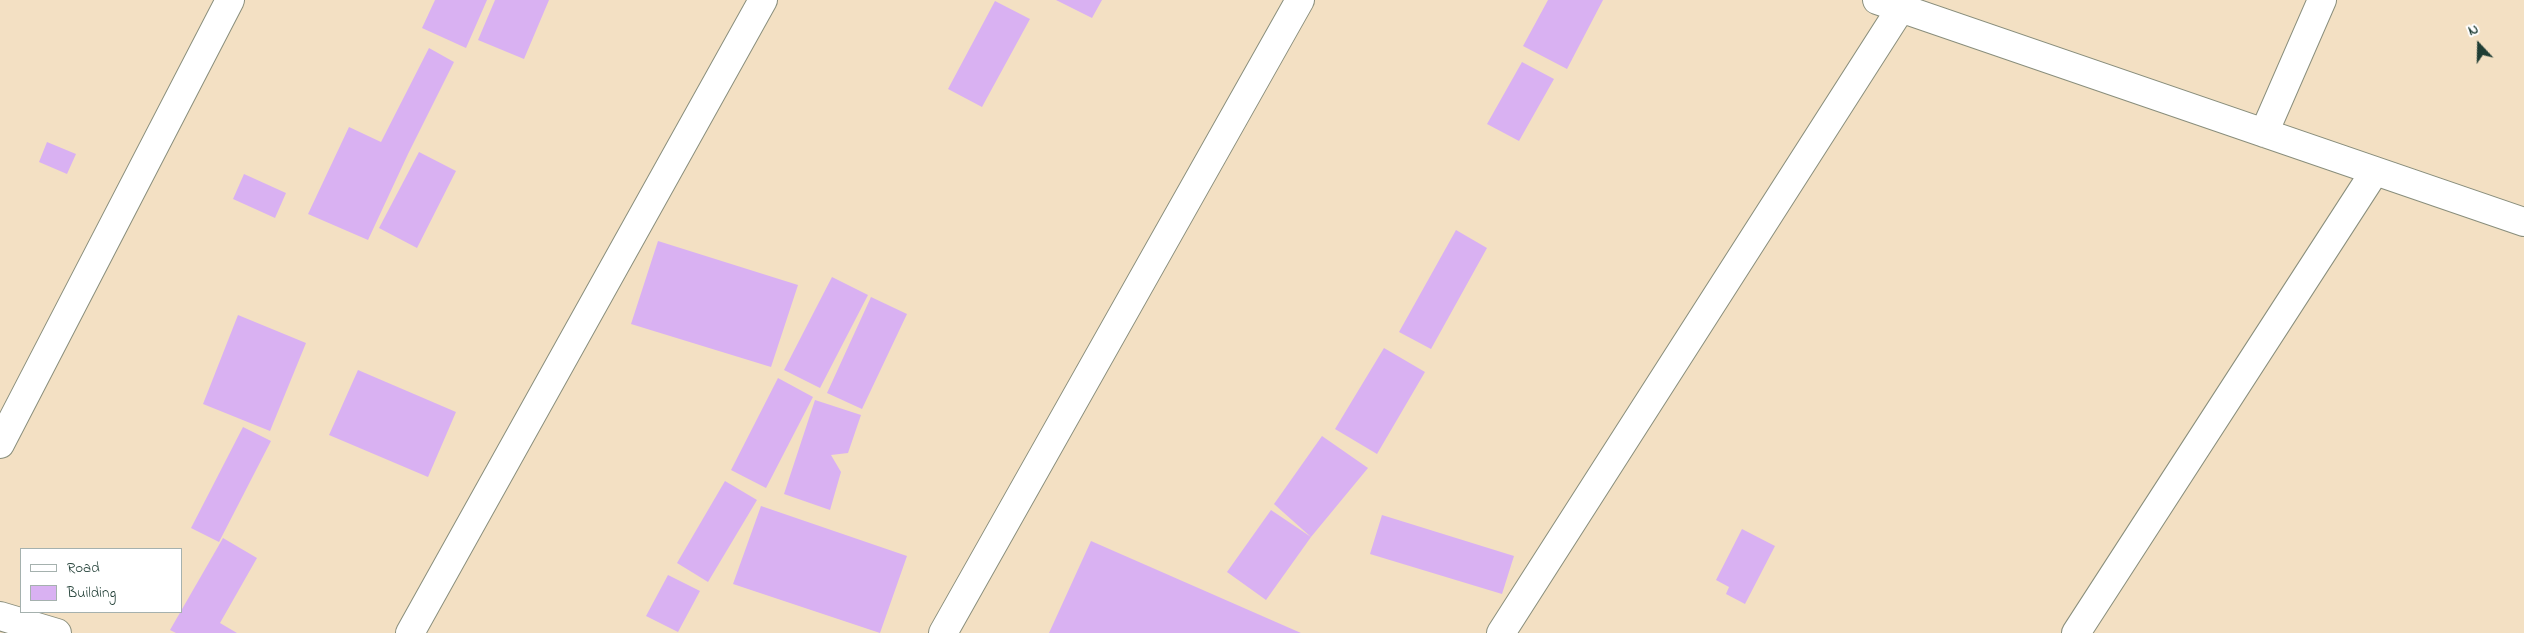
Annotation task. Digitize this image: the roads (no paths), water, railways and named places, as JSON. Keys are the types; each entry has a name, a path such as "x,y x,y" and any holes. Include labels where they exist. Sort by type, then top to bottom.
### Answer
{"street":[{"path":"0,444 230,0"},
{"path":"410,633 763,0"},
{"path":"943,633 1300,0"},
{"path":"2264,133 2322,0"},
{"path":"1501,633 1889,4 2524,222"},
{"path":"2076,633 2375,171"},
{"path":"0,616 57,633"}]}
